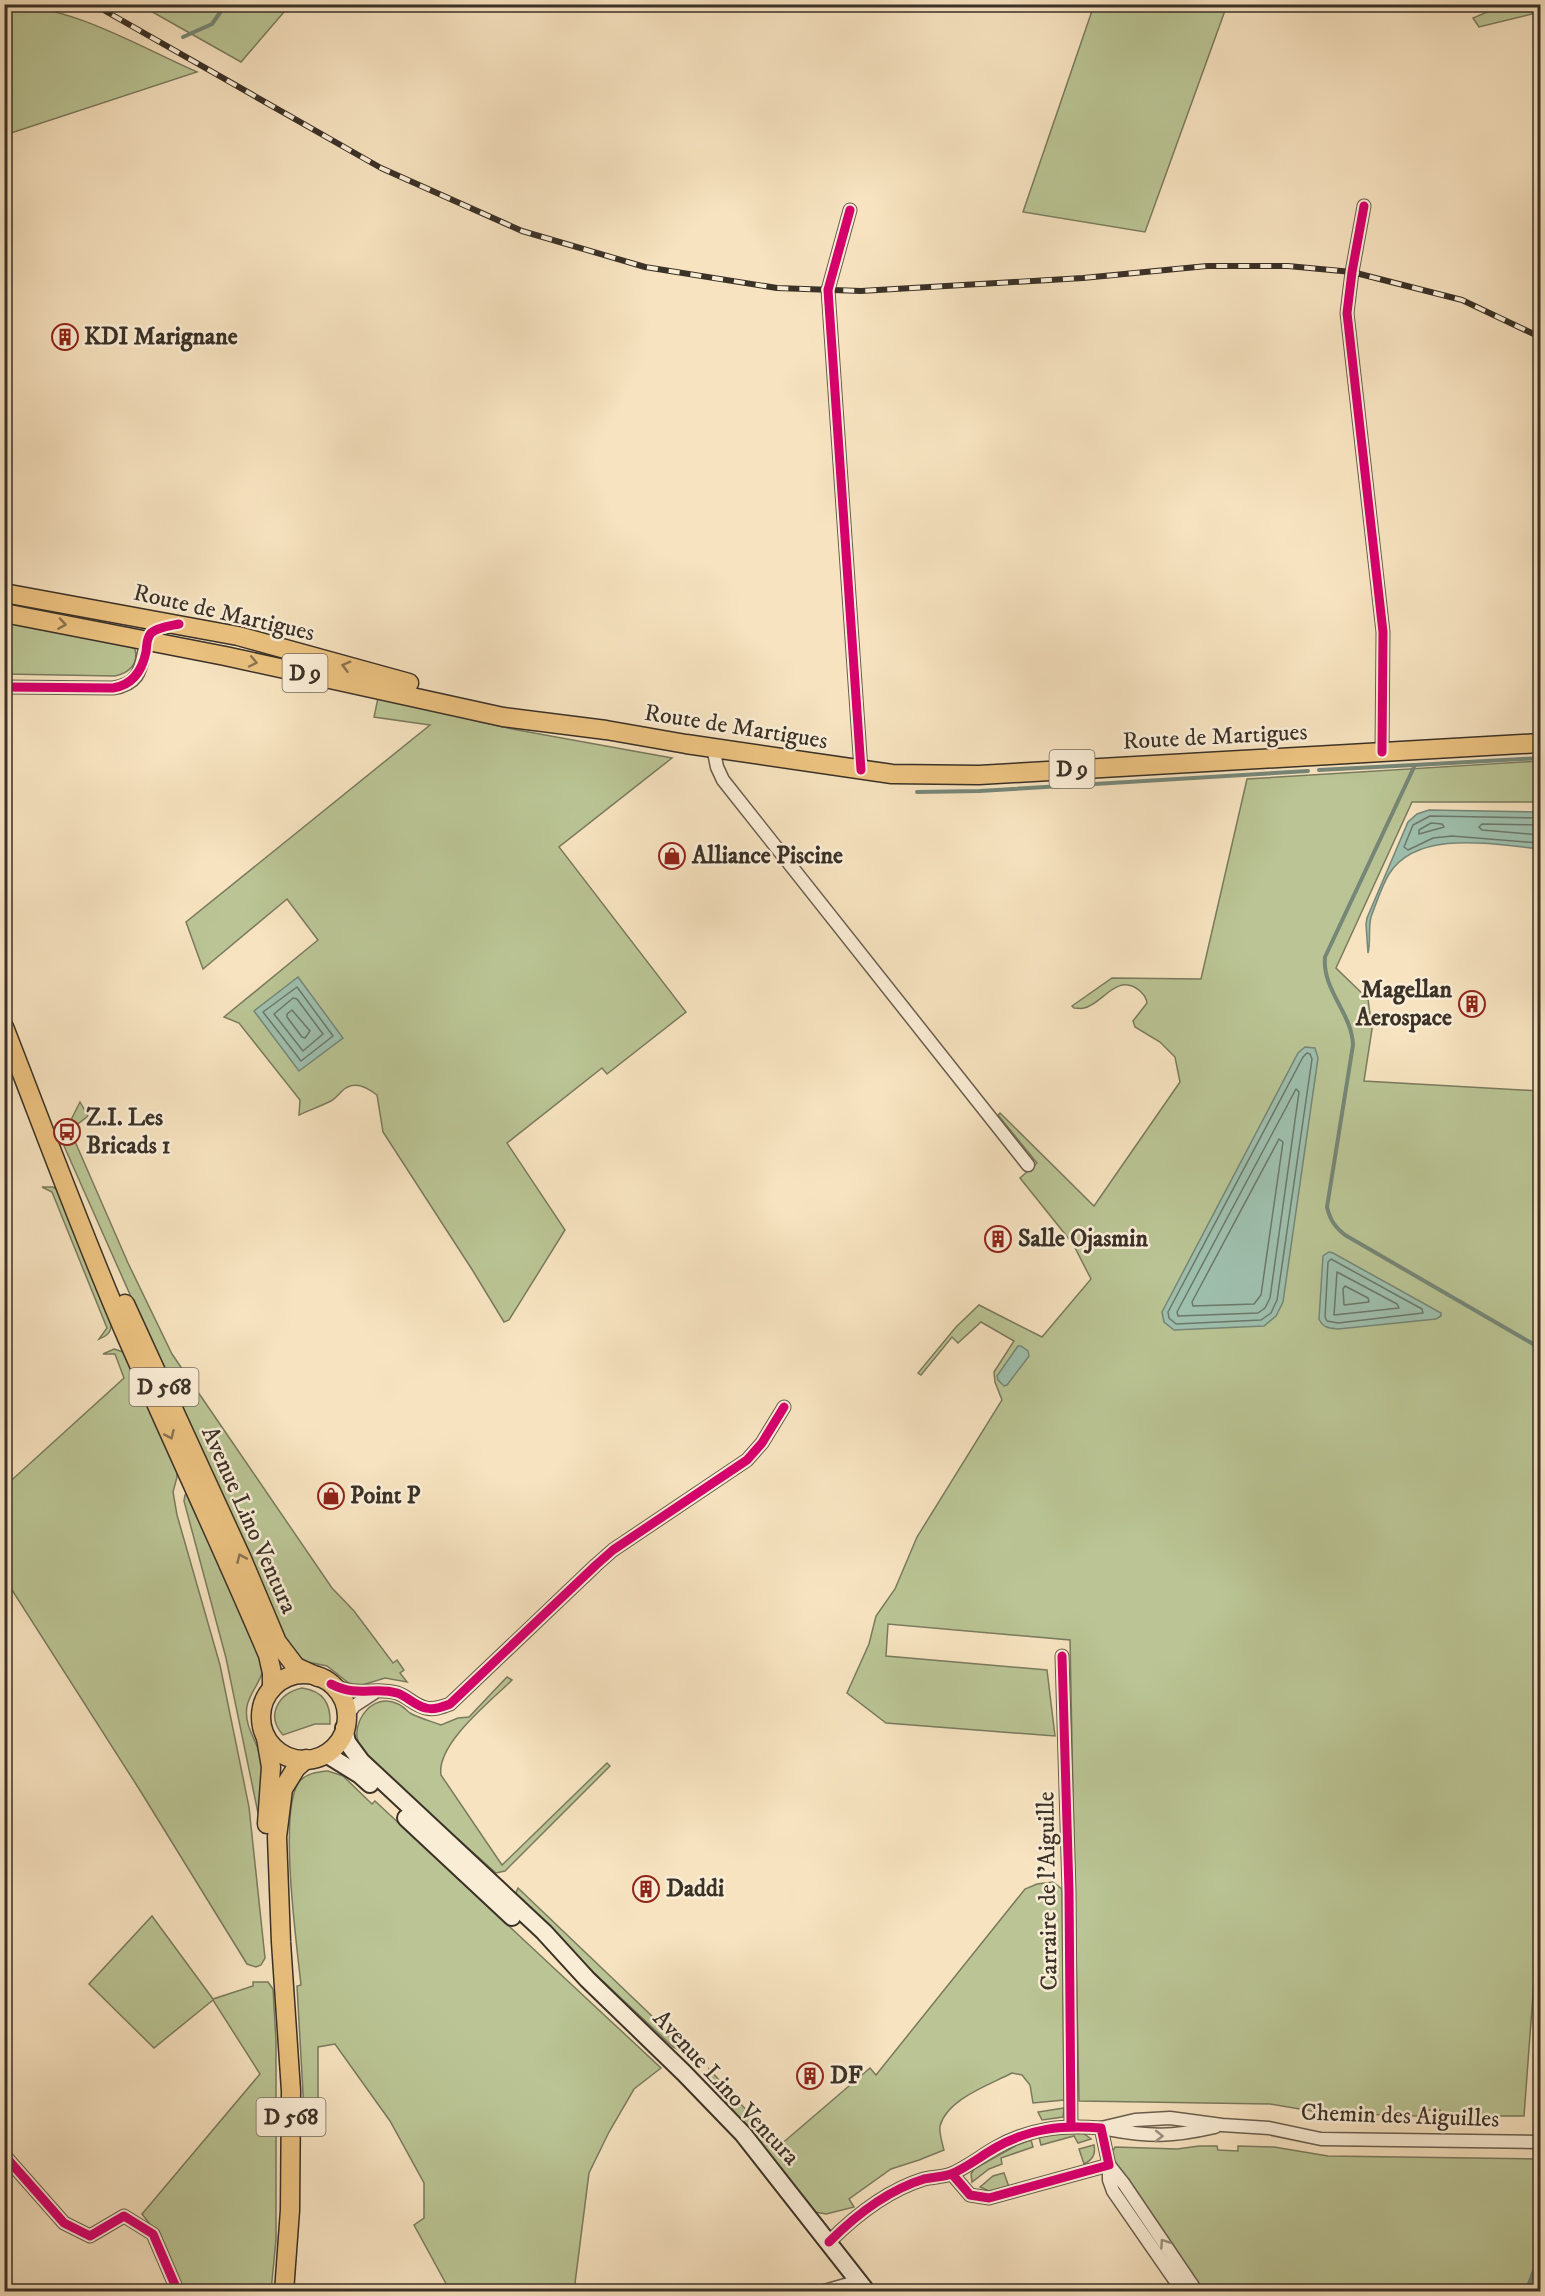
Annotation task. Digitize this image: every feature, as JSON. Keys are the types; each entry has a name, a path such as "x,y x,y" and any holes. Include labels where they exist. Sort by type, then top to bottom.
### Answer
{"main road":[{"name":"Route de Martigues","path":"4,593 238,636 448,694 606,730"},
{"name":"Route de Martigues","path":"4,613 147,640 503,717 606,730 892,774 979,775 1540,743"},
{"name":"D 568","path":"4,1027 59,1164"},
{"name":"Avenue Lino Ventura","path":"59,1164 168,1396 277,1642 296,1667 325,1680"},
{"name":"Avenue Lino Ventura","path":"59,1164 74,1209 127,1338 268,1655 272,1673 272,1688"},
{"path":"266,1738 276,1749 287,1756 306,1759 326,1754 336,1745 345,1723 345,1708 341,1695 325,1680 304,1674 289,1676 272,1688 261,1709 261,1724 271,1767 266,1828 281,1942"},
{"name":"Avenue Lino Ventura","path":"345,1723 348,1742 361,1761 544,1932 587,1979 743,2134 863,2286"},
{"name":"Avenue Lino Ventura","path":"326,1754 360,1775 488,1896 587,1979"},
{"path":"281,1942 277,1837 279,1810 283,1789 296,1768 306,1759"},
{"name":"D 568","path":"281,1942 291,2091 290,2210 284,2292"}],"street":[{"path":"1364,206 1347,313 1383,632 1382,752"},
{"path":"850,210 828,290 861,770"},
{"path":"4,687 113,688 123,686 133,679 141,668 147,640 153,632 179,624"},
{"path":"713,747 717,767 723,780 1028,1165"},
{"path":"325,1680 347,1691 399,1693 420,1707 430,1709 443,1707 456,1700 596,1564 747,1460 762,1443 784,1407"},
{"name":"Carraire de l'Aiguille","path":"1062,1656 1069,1891 1071,2126"},
{"path":"345,1723 354,1706 375,1692"},
{"name":"Chemin des Aiguilles","path":"1101,2128 1150,2119 1190,2120 1222,2126 1269,2128 1321,2139 1540,2142"},
{"path":"829,2242 881,2199 899,2189 924,2179 952,2174 1002,2144 1030,2132 1071,2126 1101,2128 1109,2180 1113,2191 1183,2292"},
{"name":"Chemin des Aiguilles","path":"1101,2128 1143,2135 1172,2136 1222,2126"},
{"path":"4,2155 64,2223 90,2236 124,2216 153,2234 178,2292"},
{"path":"952,2174 970,2195 990,2198 1108,2165"},
{"path":"1108,2165 1124,2184 1197,2292"},
{"path":"821,2292 863,2286"}],"shaded area":[{"path":"4,5 53,11 78,19 103,28 197,72 5,135"},
{"path":"140,5 290,5 241,62"},
{"path":"1094,5 1227,5 1145,232 1023,212"},
{"path":"1503,5 1540,5 1540,12 1479,27 1473,18"},
{"path":"4,621 123,642 135,649 136,659 129,670 115,676 5,674"},
{"path":"378,698 512,729 672,758 559,847 686,1012 607,1074 602,1068 507,1143 565,1230 509,1320 504,1322 383,1132 377,1095 364,1087 351,1086 331,1101 299,1115 300,1100 239,1023 224,1017 318,940 287,899 203,969 186,922 430,725 374,717"},
{"path":"1540,761 1540,802 1412,802 1336,968 1368,999 1372,1029 1364,1081 1540,1091 1540,1811 1538,1845 1540,1900 1524,2116 1441,2116 1440,2110 1420,2110 1419,2116 1324,2113 1270,2104 1079,2101 1070,1640 888,1624 886,1656 1047,1670 1055,1736 886,1723 847,1693 869,1644 876,1616 895,1589 917,1537 1002,1400 994,1372 1014,1341 981,1322 958,1343 952,1337 921,1375 918,1373 956,1327 979,1305 1042,1337 1091,1279 1073,1244 1020,1178 1037,1163 998,1115 1000,1113 1094,1206 1180,1082 1175,1057 1160,1042 1135,1027 1133,1021 1147,1003 1140,991 1132,986 1124,985 1110,991 1091,1006 1074,1008 1072,1006 1112,978 1201,979 1247,779"},
{"path":"80,1102 88,1116 70,1130 128,1263 172,1354 332,1588 354,1611 393,1663 397,1660 404,1670 400,1673 407,1682 385,1678 359,1686 350,1684 327,1666 308,1662 295,1655 284,1641 64,1146 67,1128"},
{"path":"42,1187 53,1187 61,1192 112,1321 109,1333 99,1339 107,1328 52,1192"},
{"path":"114,1349 123,1352 132,1363 176,1463 177,1477 173,1492 177,1515 220,1665 249,1807 265,1958 261,1965 256,1967 247,1964 5,1579 4,1487 124,1378 115,1354 103,1354"},
{"path":"188,1493 264,1667 248,1701 246,1714 262,1765 258,1813 226,1658 184,1501"},
{"path":"507,1677 512,1680 479,1711 447,1750 442,1763 441,1775 502,1865 607,1763 610,1766 505,1871 496,1873 364,1755 357,1734 358,1725 367,1710 376,1703 386,1701 398,1704 413,1715 441,1725 458,1718 469,1717"},
{"path":"302,1688 315,1692 324,1699 329,1710 330,1724 315,1724 283,1735 275,1720 277,1706 287,1695"},
{"path":"328,1771 343,1776 372,1804 375,1801 661,2068 634,2089 589,2173 574,2291 450,2291 414,2225 424,2218 424,2183 390,2121 335,2044 318,2047 318,2131 309,2132 305,2129 297,1986 301,1985 293,1911 289,1849 290,1820 293,1797 299,1782 309,1775"},
{"path":"1053,1882 1062,1889 1064,2100 1033,2103 1030,2085 1022,2075 1012,2073 970,2094 951,2108 944,2116 940,2126 944,2150 891,2169 849,2199 854,2207 826,2214 815,2212 712,2084 709,2079 709,2069 779,2146 870,2068 876,2075 1025,1889 1037,1884"},
{"path":"518,1888 676,2039 680,2038 688,2045 679,2050 673,2047 523,1906 515,1895"},
{"path":"152,1916 213,1999 253,1986 253,1982 268,1982 273,1989 276,2041 276,2240 271,2291 184,2291 162,2240 142,2214 260,2074 213,2000 154,2048 89,1984"},
{"path":"1064,2108 1063,2117 1042,2120 1038,2112"},
{"path":"1061,2133 1083,2133 1091,2139 1078,2143 1074,2136 1041,2145 1039,2137"},
{"path":"1031,2140 1033,2147 1001,2158 1002,2164 989,2169 972,2182 971,2174 974,2169 1017,2145"},
{"path":"1094,2145 1093,2157 1084,2164 1079,2149"},
{"path":"1217,2146 1218,2150 1238,2151 1238,2146 1274,2147 1328,2156 1540,2159 1540,2291 1203,2291 1114,2162 1112,2153 1115,2147 1177,2149"},
{"path":"1004,2173 1009,2187 989,2191 980,2187 993,2176"}],"water":[{"path":"1429,810 1540,812 1540,849 1459,843 1419,850 1402,860 1389,874 1375,906 1370,921 1368,953 1367,918 1408,822 1417,814"},
{"path":"298,977 343,1038 299,1071 254,1011"},
{"path":"1305,1047 1315,1048 1318,1058 1283,1302 1276,1316 1264,1326 1174,1330 1164,1322 1162,1312 1298,1053"},
{"path":"1329,1252 1441,1313 1441,1316 1436,1319 1338,1329 1324,1326 1319,1319 1323,1256"},
{"path":"1018,1346 1028,1351 1029,1356 1004,1386 997,1376"}],"waterway":[{"path":"183,37 212,24 226,4"},
{"path":"1540,758 1415,765 1325,957 1328,980 1348,1022 1353,1045 1327,1207 1331,1219 1345,1235 1540,1348"},
{"path":"1319,770 1414,765"},
{"path":"917,792 979,791 1308,771"},
{"path":"1526,2292 1540,2254"}],"railway":[{"path":"93,4 381,168 522,231 645,267 777,288 861,291 1083,278 1207,266 1288,266 1352,272 1462,300 1540,337"}],"cycle path":[{"path":"1364,206 1347,313 1383,632 1382,752"},
{"path":"850,210 828,290 861,770"},
{"path":"4,687 113,688 126,684 139,671 151,633 179,624"},
{"path":"331,1684 349,1690 397,1693 429,1709 450,1704 613,1550 747,1460 762,1443 784,1407"},
{"path":"1062,1656 1069,1891 1071,2126"},
{"path":"829,2242 861,2214 898,2190 924,2179 951,2174 1008,2141 1034,2132 1073,2127 1101,2128 1109,2165 989,2198 970,2195 952,2174"},
{"path":"4,2155 64,2223 90,2236 124,2216 153,2234 178,2292"}],"place":[{"name":"KDI Marignane","path":"65,337"},
{"name":"Alliance Piscine","path":"672,856"},
{"name":"Magellan Aerospace","path":"1472,1004"},
{"name":"Z.I. Les Bricads 1","path":"67,1132"},
{"name":"Salle Ojasmin","path":"998,1239"},
{"name":"Point P","path":"331,1496"},
{"name":"Daddi","path":"646,1889"},
{"name":"DF","path":"810,2076"}]}
